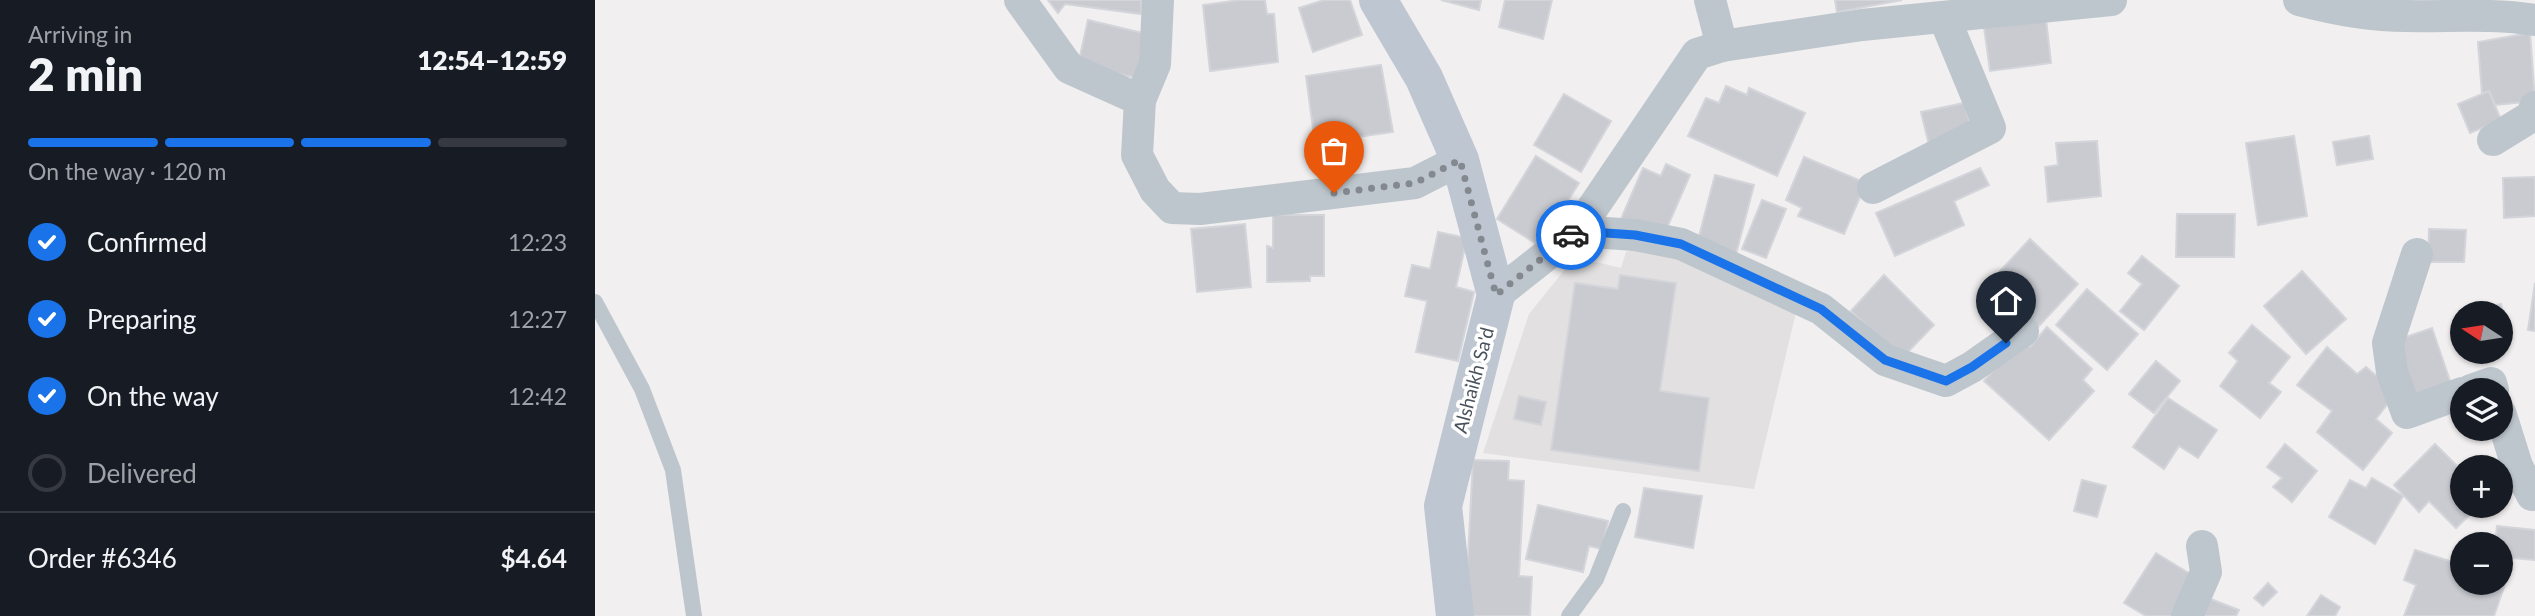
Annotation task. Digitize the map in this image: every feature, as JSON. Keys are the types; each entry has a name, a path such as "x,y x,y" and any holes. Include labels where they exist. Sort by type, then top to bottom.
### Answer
{"street":[{"path":"1020,0 1069,68 1140,100"},
{"path":"1158,0 1155,64 1140,100 1137,155 1155,191 1172,208 1200,209 1415,183 1460,160"},
{"name":"Alshaikh Sa'd","path":"1377,0 1424,78 1460,160 1496,295 1443,506 1455,616"},
{"path":"1710,0 1722,46"},
{"path":"1496,295 1577,231 1697,54 1722,46 1862,25 2111,0"},
{"path":"2299,0 2328,7 2403,16 2451,15 2535,20"},
{"path":"1873,188 1990,128 1944,17"},
{"path":"2493,141 2532,116 2535,107"},
{"path":"1577,231 1635,235 1681,244 1821,309 1885,360 1946,381 1972,367 2023,331"},
{"path":"2417,254 2388,343 2392,372 2407,413 2450,397"},
{"path":"2509,441 2517,466 2532,495 2535,494"},
{"path":"2187,616 2206,572 2202,546"}],"lane":[{"path":"595,302 642,389 673,470 694,616"},
{"path":"1569,616 1596,579 1623,511"}],"shaded area":[{"path":"1650,243 1797,308 1754,489 1483,453 1529,314 1575,257 1621,268 1626,252"}],"building":[{"path":"1048,0 1141,0 1141,14 1065,4 1058,13"},
{"path":"1265,0 1267,14 1274,14 1278,62 1210,71 1203,5"},
{"path":"1324,0 1350,0 1362,35 1313,52 1299,8"},
{"path":"1441,0 1481,0 1479,10"},
{"path":"1505,0 1552,0 1543,39 1499,27"},
{"path":"1835,0 1902,0 1837,12"},
{"path":"2046,19 2051,63 1990,71 1984,27"},
{"path":"1088,20 1147,34 1138,78 1078,65"},
{"path":"2530,33 2535,101 2495,105 2489,91 2482,94 2478,42"},
{"path":"1381,65 1393,132 1315,143 1306,76"},
{"path":"1726,86 1747,95 1749,88 1805,113 1777,176 1688,136 1706,98 1719,103"},
{"path":"2489,91 2501,120 2470,133 2458,104"},
{"path":"1564,94 1611,121 1581,172 1534,145"},
{"path":"1964,103 1973,134 1929,145 1921,112"},
{"path":"2294,136 2307,216 2258,225 2246,143"},
{"path":"2369,136 2373,159 2337,165 2333,142"},
{"path":"2097,141 2101,196 2048,202 2045,167 2058,165 2056,143"},
{"path":"1536,156 1579,183 1540,246 1497,219"},
{"path":"1804,157 1866,183 1844,234 1798,216 1802,208 1786,200"},
{"path":"1666,164 1690,175 1663,237 1621,219 1643,168 1661,176"},
{"path":"1980,168 1989,185 1954,201 1964,225 1895,256 1876,213"},
{"path":"1715,175 1754,185 1736,254 1697,244"},
{"path":"2535,177 2535,216 2504,218 2503,178"},
{"path":"1762,200 1786,209 1766,258 1742,249"},
{"path":"2177,214 2235,214 2234,257 2176,257"},
{"path":"1273,215 1324,215 1324,276 1310,276 1310,281 1267,282 1267,246 1273,248"},
{"path":"1245,224 1251,287 1197,292 1191,229"},
{"path":"2429,229 2466,230 2464,262 2428,262"},
{"path":"1438,232 1467,238 1456,287 1474,292 1458,361 1416,352 1427,301 1405,296 1412,265 1430,269"},
{"path":"2030,239 2078,284 2036,329 1988,284"},
{"path":"2142,256 2179,286 2144,330 2120,311 2142,284 2128,273"},
{"path":"2302,271 2346,319 2306,354 2264,306"},
{"path":"1620,275 1676,283 1660,391 1709,398 1699,471 1551,450 1575,283 1618,289"},
{"path":"1884,275 1934,325 1901,359 1851,311"},
{"path":"2535,283 2535,331 2528,330"},
{"path":"2087,289 2138,334 2107,370 2056,325"},
{"path":"2252,325 2290,357 2269,383 2281,392 2260,418 2220,386 2238,361 2229,353"},
{"path":"2047,327 2092,369 2083,380 2094,391 2049,440 1984,381 2021,339 2030,347"},
{"path":"2432,328 2450,388 2412,401 2391,342"},
{"path":"2327,347 2357,374 2366,367 2396,393 2376,419 2392,433 2363,470 2317,432 2332,411 2297,385"},
{"path":"2156,361 2180,381 2154,413 2129,394"},
{"path":"1519,396 1546,402 1541,425 1514,419"},
{"path":"2168,398 2217,430 2198,458 2179,446 2164,469 2133,447"},
{"path":"2285,444 2317,471 2292,502 2273,487 2282,478 2267,467"},
{"path":"2435,444 2450,459 2450,518 2466,518 2456,528 2429,501 2419,512 2394,485"},
{"path":"1473,460 1509,461 1508,480 1524,481 1519,576 1532,577 1530,616 1465,616"},
{"path":"2372,478 2403,496 2375,544 2329,517 2350,480 2366,488"},
{"path":"2082,480 2106,486 2097,517 2074,511"},
{"path":"1644,488 1702,496 1693,548 1635,537"},
{"path":"1538,505 1608,521 1602,549 1589,546 1583,572 1526,559"},
{"path":"2497,526 2535,530 2535,560 2513,558 2513,532 2496,532"},
{"path":"2415,550 2450,561 2450,595 2501,595 2494,616 2404,616 2416,585 2404,580"},
{"path":"2156,553 2200,580 2176,616 2146,616 2124,603"},
{"path":"2268,583 2277,592 2263,606 2254,598"},
{"path":"2321,595 2340,607 2335,616 2307,616"},
{"path":"2203,596 2239,610 2236,616 2194,616"}],"way so far":[{"path":"1334,193 1415,183 1460,160 1496,295 1571,235"}],"route":[{"path":"1571,235 1577,231 1635,235 1681,244 1821,309 1885,360 1946,381 2006,343"}]}
